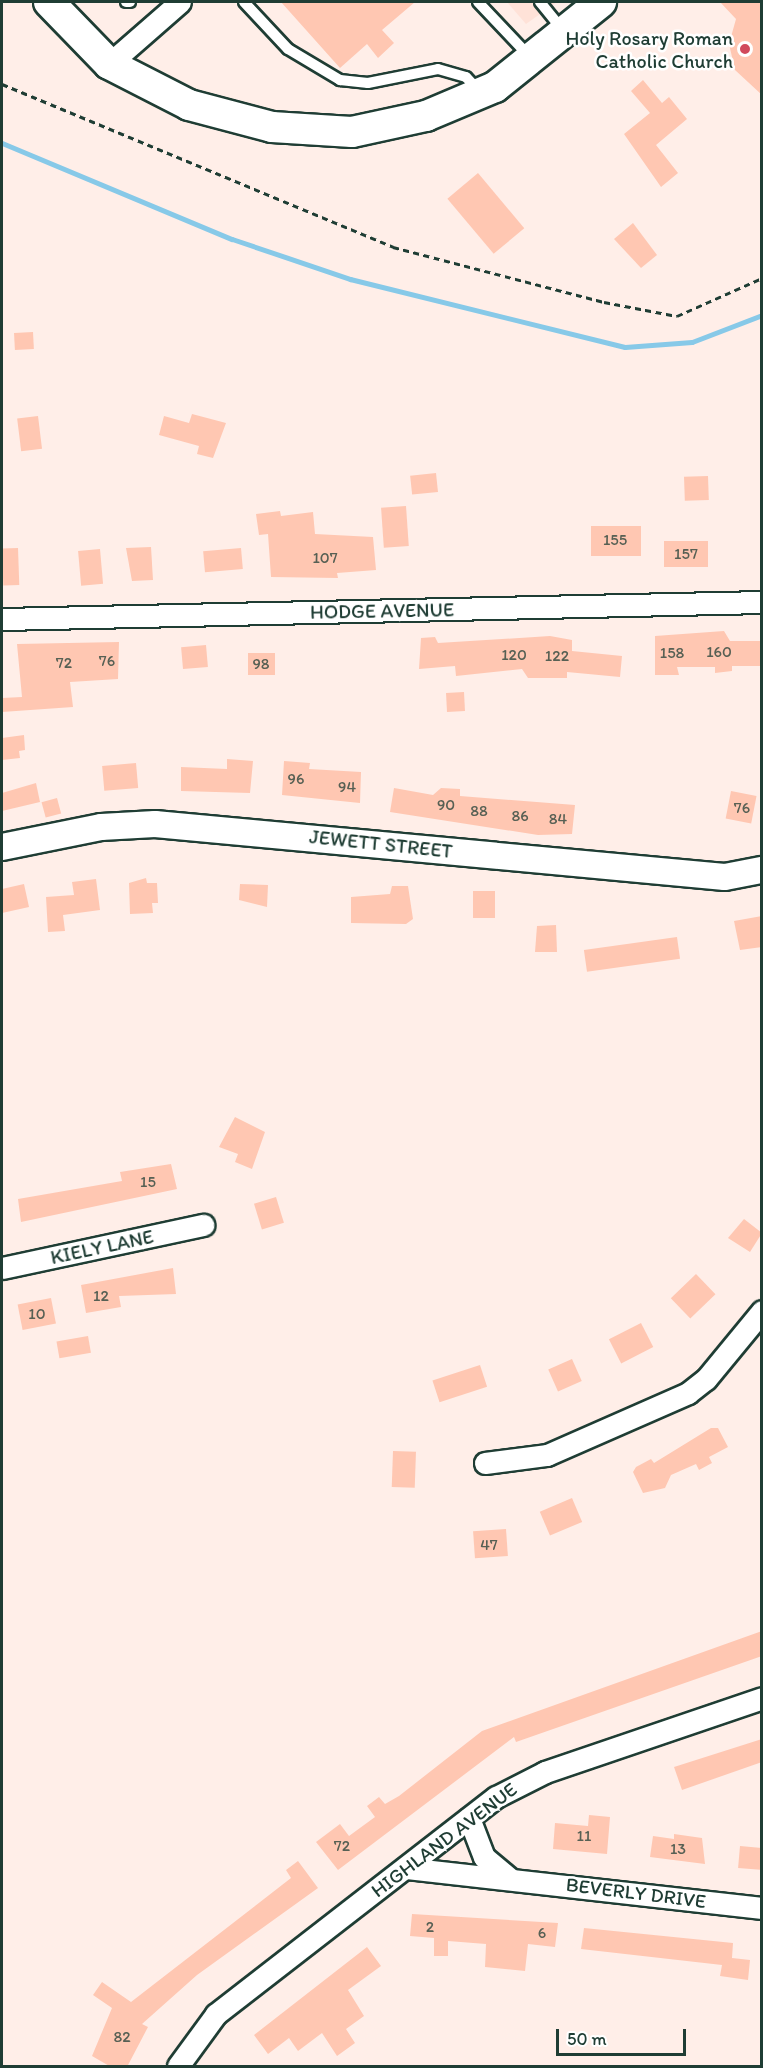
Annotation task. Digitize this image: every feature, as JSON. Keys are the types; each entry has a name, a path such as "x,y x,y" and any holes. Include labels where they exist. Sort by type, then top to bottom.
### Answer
{"main road":[{"path":"49,2 110,64 189,105 272,127 352,132 426,116 481,93 532,59 601,2"}],"street":[{"path":"110,64 180,2"},
{"name":"HODGE AVENUE","path":"2,619 762,602"},
{"name":"JEWETT STREET","path":"2,847 101,827 155,824 714,876 762,870"},
{"name":"KIELY LANE","path":"2,1268 203,1226"},
{"path":"485,1464 547,1455 688,1393 706,1379 762,1311"},
{"name":"HIGHLAND AVENUE","path":"178,2067 216,2014 469,1818 544,1772 762,1698"},
{"path":"469,1818 484,1857 510,1879"},
{"name":"BEVERLY DRIVE","path":"406,1868 492,1882 510,1879 762,1908"}],"lane":[{"path":"244,2 288,49 340,80 368,83 438,69 466,77 481,93"},
{"path":"478,2 532,59"},
{"path":"540,2 565,33"}],"path":[{"path":"2,84 393,247 604,302 677,316 762,278"}],"shaded area":[{"path":"507,2 557,2 526,24"}],"building":[{"path":"281,2 415,2 382,30 394,43 378,58 367,44 340,68"},
{"name":"Holy Rosary Roman Catholic Church","path":"720,2 762,2 762,95 735,70 729,44 736,19"},
{"path":"643,80 662,103 669,97 687,119 656,145 678,173 661,187 624,134 650,113 631,91"},
{"path":"478,173 524,228 494,254 447,199"},
{"path":"633,223 657,255 641,268 614,239"},
{"path":"33,332 34,349 15,350 14,333"},
{"path":"192,414 226,423 213,458 197,454 199,446 159,435 164,416 189,423"},
{"path":"38,416 42,449 21,451 17,419"},
{"path":"436,473 438,492 412,495 410,476"},
{"path":"708,476 709,500 685,501 684,477"},
{"path":"406,506 409,546 384,548 381,508"},
{"path":"280,511 281,516 313,512 315,534 373,537 376,570 337,573 338,578 271,577 268,534 259,535 256,514"},
{"path":"591,526 641,526 641,556 591,556"},
{"path":"664,541 708,541 708,567 664,567"},
{"path":"151,547 153,580 132,581 126,548"},
{"path":"18,548 19,585 3,586 2,549"},
{"path":"241,548 243,569 205,572 203,551"},
{"path":"100,549 103,584 81,586 78,551"},
{"path":"724,631 730,641 762,641 762,666 732,666 732,671 715,673 715,667 677,667 679,675 655,675 655,636"},
{"path":"550,636 572,640 572,651 622,656 620,677 567,672 567,678 528,678 522,669 456,676 455,666 419,669 421,638 435,637 438,643"},
{"path":"119,642 118,679 70,682 73,707 2,712 2,698 22,697 17,644"},
{"path":"206,645 208,667 183,669 181,647"},
{"path":"248,653 275,653 275,675 248,675"},
{"path":"464,692 465,711 447,712 446,693"},
{"path":"24,735 25,750 19,751 20,758 2,760 2,738"},
{"path":"227,759 253,761 250,793 181,791 181,767 227,769"},
{"path":"284,761 310,763 309,769 361,772 360,803 282,795"},
{"path":"136,763 138,788 104,791 102,766"},
{"path":"36,783 40,802 2,811 2,793"},
{"path":"394,788 433,795 441,788 460,789 460,796 575,805 572,834 538,835 390,812"},
{"path":"731,791 757,796 751,823 726,818"},
{"path":"57,798 61,813 46,818 42,802"},
{"path":"146,878 147,883 157,883 158,903 152,903 153,913 130,914 129,883"},
{"path":"96,879 100,910 63,915 65,931 48,932 46,897 74,895 72,882"},
{"path":"24,884 29,907 2,913 2,889"},
{"path":"240,884 268,885 267,907 239,900"},
{"path":"392,886 408,886 413,919 406,924 351,923 351,897 390,894"},
{"path":"473,891 495,891 495,918 473,918"},
{"path":"762,916 762,947 740,950 734,921"},
{"path":"556,925 557,952 535,952 537,926"},
{"path":"677,937 680,959 587,972 584,950"},
{"path":"235,1117 265,1132 252,1169 235,1162 238,1154 219,1147"},
{"path":"171,1164 177,1189 21,1222 18,1199 122,1181 120,1172"},
{"path":"276,1197 284,1223 262,1230 254,1204"},
{"path":"744,1219 762,1233 750,1252 728,1238"},
{"path":"173,1268 176,1294 119,1296 121,1307 86,1313 81,1285"},
{"path":"696,1274 715,1294 690,1318 671,1298"},
{"path":"51,1298 56,1324 23,1330 18,1304"},
{"path":"641,1323 653,1347 621,1363 609,1339"},
{"path":"88,1336 91,1353 59,1358 56,1342"},
{"path":"572,1359 582,1381 558,1392 548,1370"},
{"path":"480,1365 487,1387 440,1402 432,1380"},
{"path":"711,1428 718,1428 728,1447 709,1457 712,1463 699,1470 696,1464 671,1475 665,1488 643,1493 633,1472 636,1467 651,1459 654,1463"},
{"path":"393,1451 416,1452 415,1488 392,1487"},
{"path":"572,1498 582,1522 550,1536 540,1512"},
{"path":"506,1529 508,1556 475,1558 473,1531"},
{"path":"762,1631 762,1656 516,1742 514,1737 338,1870 316,1842 340,1824 349,1836 375,1817 367,1806 379,1797 385,1804 399,1796 482,1731"},
{"path":"762,1739 762,1762 682,1790 674,1767"},
{"path":"589,1815 610,1817 607,1854 553,1849 555,1823 588,1826"},
{"path":"674,1834 702,1838 705,1864 650,1857 653,1836 674,1839"},
{"path":"740,1846 762,1848 760,1870 738,1868"},
{"path":"298,1861 318,1888 197,1975 142,2024 148,2027 127,2067 111,2067 92,2056 112,2008 93,1995 102,1982 131,2002 291,1878 286,1870"},
{"path":"412,1914 558,1923 555,1947 528,1944 525,1971 485,1967 486,1944 448,1941 448,1956 434,1956 434,1938 410,1936"},
{"path":"584,1928 733,1943 732,1958 750,1960 748,1980 720,1976 722,1965 581,1949"},
{"path":"367,1947 381,1966 348,1990 364,2016 346,2029 355,2043 337,2056 322,2033 298,2051 289,2038 268,2054 254,2035"}],"waterway":[{"path":"2,143 232,239 350,279 625,347 692,342 762,315"}],"place":[{"name":"Holy Rosary Roman Catholic Church","path":"745,49"}]}
